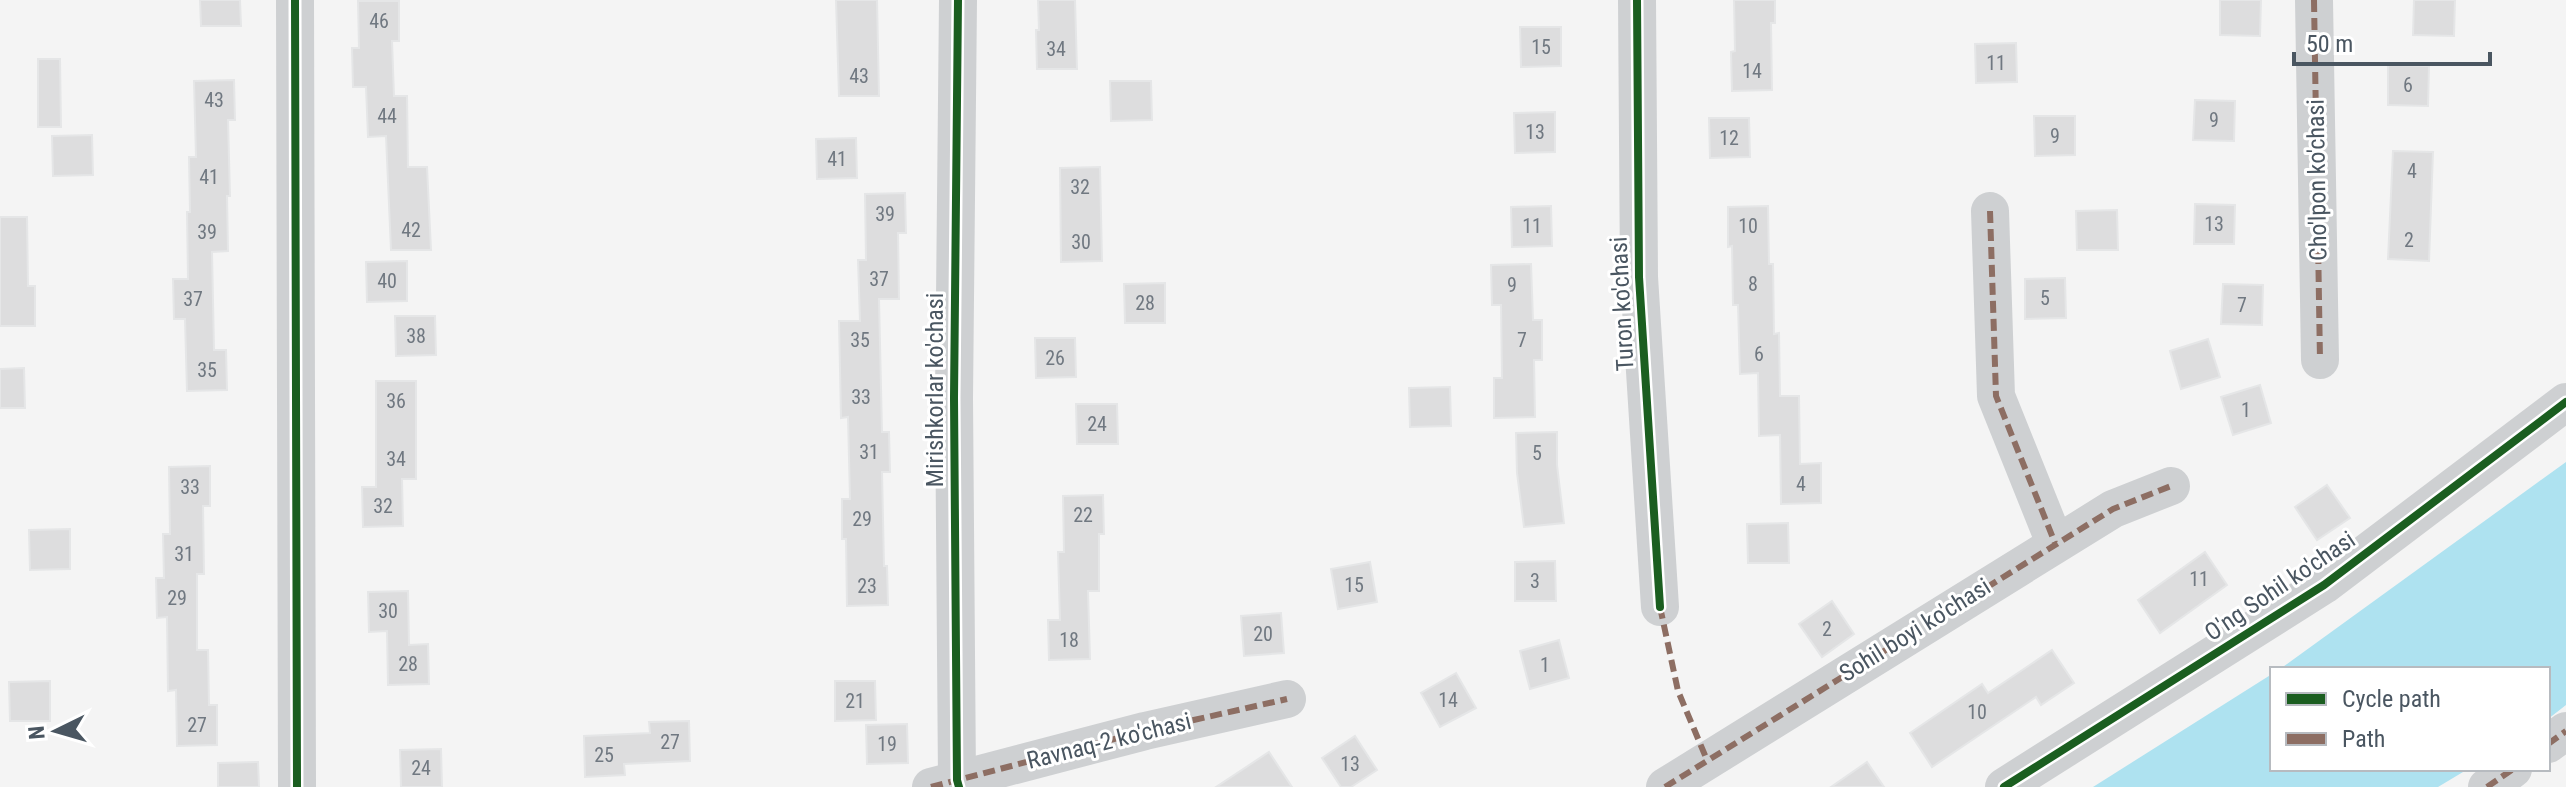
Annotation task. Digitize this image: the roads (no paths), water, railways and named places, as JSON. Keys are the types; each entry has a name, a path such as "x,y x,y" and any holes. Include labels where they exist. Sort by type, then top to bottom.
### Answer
{"street":[{"path":"295,0 297,787"},
{"name":"Mirishkorlar ko'chasi","path":"949,785 958,0"},
{"name":"Turon ko'chasi","path":"1637,0 1639,277 1660,607"},
{"name":"Cho'lpon ko'chasi","path":"2314,0 2320,360"},
{"path":"1990,211 1996,396 2055,543"},
{"name":"O'ng Sohil ko'chasi","path":"2004,787 2324,585 2566,402"},
{"name":"Sohil boyi ko'chasi","path":"1665,787 2055,543 2113,509 2171,486"},
{"name":"Ravnaq-2 ko'chasi","path":"949,785 1145,731 1287,699"},
{"path":"2487,787 2510,771"}],"water":[{"path":"2566,462 2566,705 2550,717 2550,667 2283,667"},
{"path":"2270,675 2270,771 2465,771 2438,787 2093,787"}]}
